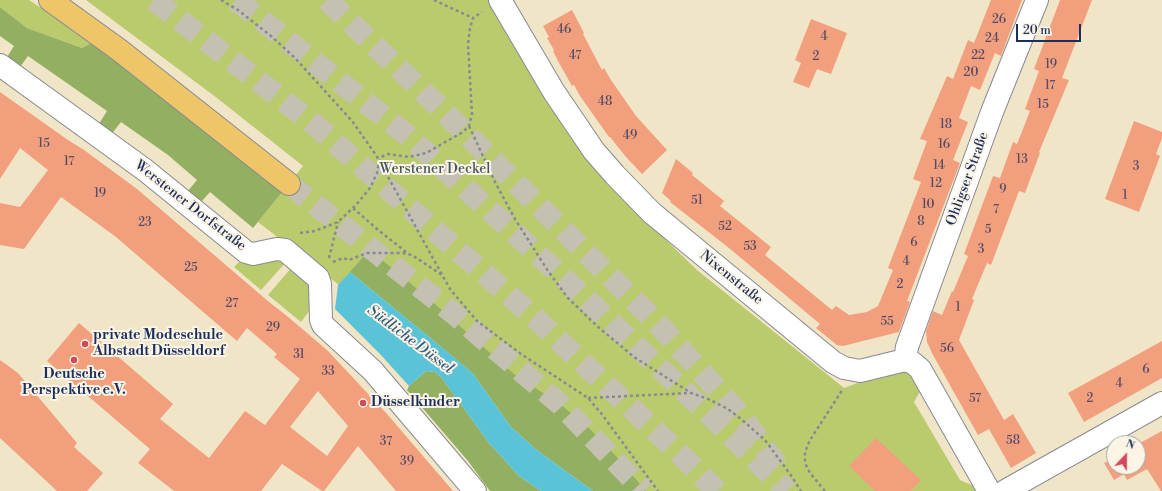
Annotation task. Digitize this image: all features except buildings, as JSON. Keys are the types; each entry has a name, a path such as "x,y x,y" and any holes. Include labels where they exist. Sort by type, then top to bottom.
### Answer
{"highway":[{"path":"50,0 118,49 289,184"}],"street":[{"name":"Ohligser Straße","path":"905,360 907,347 992,112 1037,0"},
{"name":"Nixenstraße","path":"503,1 554,92 594,151 615,175 652,213 834,362 851,370"},
{"name":"Werstener Dorfstraße","path":"0,65 145,170 246,252 253,254 277,249 285,250 318,278 320,284 321,320 323,325 373,371 474,491"},
{"path":"851,370 860,371 905,360 913,363 920,369 989,491"},
{"path":"1005,491 1162,403"}],"path":[{"path":"221,0 238,10 271,36 295,58 352,121 376,155 450,289 477,321 521,354 588,398 601,413 658,491"},
{"path":"412,255 403,253 367,253 349,260 342,258 328,264 338,222 353,208 370,188 377,173 379,162 383,156 388,154 409,157 426,153 462,132 469,126 472,114 468,44 471,22 473,18 434,0"},
{"path":"469,126 496,184 515,219 548,271 568,298 596,326 634,357 691,393 708,399 728,409 754,429 775,452 801,491"},
{"path":"353,208 401,249 442,275"},
{"path":"825,491 810,473 805,463 804,452 810,440 843,389 851,370"},
{"path":"588,398 691,393"}],"green space":[{"path":"0,0 29,0 93,42 82,48 27,28 0,7"},
{"name":"Werstener Deckel","path":"86,0 491,0 531,73 566,131 611,187 697,270 844,388 863,381 905,370 915,375 922,388 914,402 960,480 976,487 979,491 593,491 468,369 351,272 339,285 258,222 303,166 217,98"},
{"path":"0,7 27,28 82,48 93,42 283,191 253,228 210,192 201,202 188,191 197,180 168,155 121,122 110,136 97,127 107,111 28,56 17,71 4,62 14,46 0,36"},
{"path":"280,256 286,262 261,290 234,267 239,262"},
{"path":"364,256 376,256 387,264 427,297 515,375 560,404 589,428 646,491 593,491 538,451 511,427 474,375 468,369 350,272"},
{"path":"292,267 312,286 313,306 301,322 268,295"},
{"path":"426,371 435,372 441,377 489,443 519,476 541,491 490,491 468,461 407,390 409,386"}],"water":[{"name":"Südliche Düssel","path":"350,272 468,369 474,375 511,427 538,451 593,491 541,491 519,476 489,443 441,377 435,372 426,371 409,386 380,354 335,309 338,285"}],"tunnel":[{"path":"154,0 315,125 535,318 681,455 717,491"},
{"path":"236,0 407,135 568,282 713,418 787,491"},
{"path":"327,0 436,104 659,325 743,418 781,471"},
{"path":"289,184 453,313 561,405 644,491"}],"place":[{"name":"private Modeschule Albstadt Düsseldorf","path":"85,344"},
{"name":"Deutsche Perspektive e.V.","path":"74,360"},
{"name":"Düsselkinder","path":"363,403"}]}
